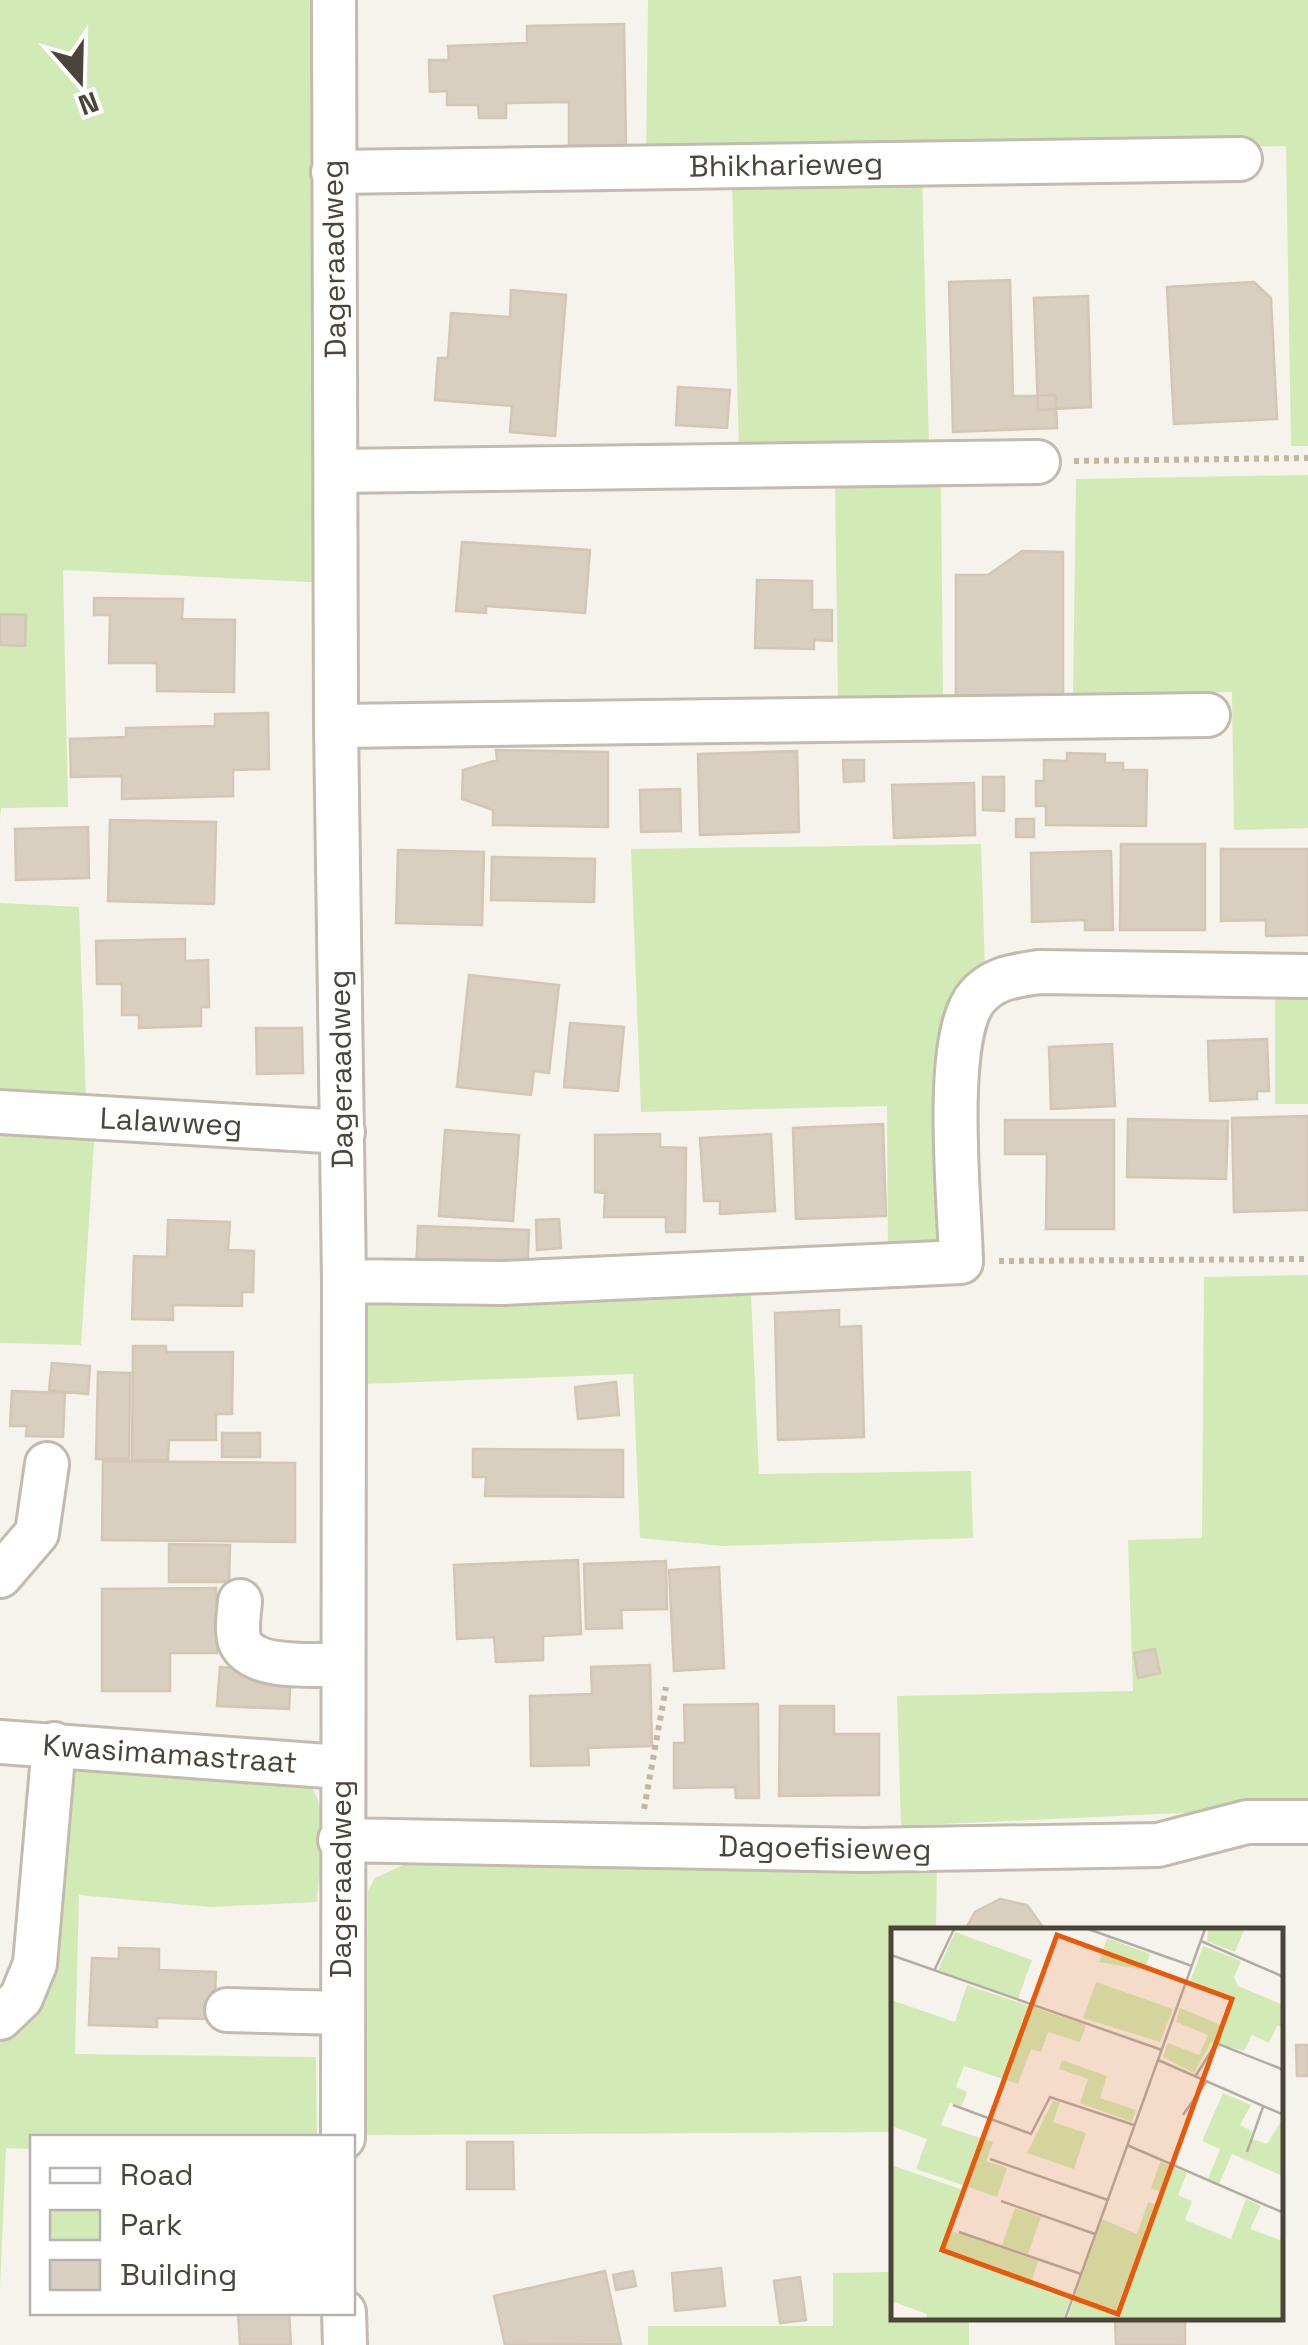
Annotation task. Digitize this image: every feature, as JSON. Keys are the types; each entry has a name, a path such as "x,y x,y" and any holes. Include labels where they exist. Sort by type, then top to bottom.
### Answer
{"street":[{"name":"Dageraadweg","path":"334,0 336,726 344,1280 342,2135"},
{"name":"Bhikharieweg","path":"333,172 1240,159"},
{"path":"336,471 1038,462"},
{"path":"336,726 1208,715"},
{"path":"344,1280 503,1284 962,1262 958,1036 966,1012 979,994 1002,978 1040,972 1308,976"},
{"name":"Lalawweg","path":"0,1112 343,1132"},
{"path":"0,1576 37,1533 47,1464"},
{"path":"240,1601 238,1637 248,1653 262,1659 341,1665"},
{"name":"Kwasimamastraat","path":"0,1742 340,1767"},
{"path":"0,2018 21,1998 35,1964 54,1744"},
{"name":"Dagoefisieweg","path":"340,1840 864,1850 1158,1845 1246,1822 1308,1822"},
{"path":"227,2010 342,2013"},
{"path":"344,2315 344,2345"}],"path":[{"path":"1038,462 1308,458"},
{"path":"962,1262 1308,1259"},
{"path":"638,1845 666,1687"}],"green space":[{"path":"0,0 318,0 328,583 63,570 68,807 1,808 0,820"},
{"path":"648,0 1308,0 1308,446 1291,446 1286,146 646,154"},
{"path":"922,173 929,447 739,452 732,178"},
{"path":"1308,475 1308,828 1234,830 1232,692 1073,695 1076,479"},
{"path":"941,480 943,699 838,702 835,482"},
{"path":"981,844 985,971 947,1232 937,1245 888,1253 887,1106 641,1112 631,849"},
{"path":"0,903 79,907 86,1100 0,1096"},
{"path":"1275,986 1308,986 1308,1104 1275,1104"},
{"path":"0,1122 95,1128 81,1345 0,1343"},
{"path":"1308,1275 1308,1807 901,1826 897,1696 1133,1691 1128,1540 1202,1538 1204,1277"},
{"path":"751,1295 759,1474 971,1471 973,1538 723,1546 640,1538 633,1374 365,1384 364,1299 493,1305"},
{"path":"88,1763 310,1785 317,1797 322,1826 317,1902 210,1907 79,1895 75,2054 316,2057 317,2135 30,2135 30,2149 6,2148 0,2288 0,2040 15,2034 34,2014 66,1783 75,1770"},
{"path":"408,1863 937,1865 936,1928 891,1928 891,2132 367,2135 368,1891 375,1878"},
{"path":"891,2272 891,2320 969,2320 969,2345 648,2345 648,2326 833,2326 833,2273"}],"building":[{"path":"624,24 626,146 569,147 569,102 506,103 506,118 479,118 478,105 447,105 447,91 430,92 429,60 449,60 448,46 527,43 527,26"},
{"path":"1010,280 1013,396 1056,395 1057,428 953,432 949,282"},
{"path":"1254,282 1271,298 1277,419 1174,424 1167,287"},
{"path":"511,290 566,295 555,436 510,432 512,406 435,400 438,358 448,358 451,313 510,317"},
{"path":"1088,296 1091,407 1038,410 1034,298"},
{"path":"678,387 730,390 727,428 676,425"},
{"path":"462,542 590,550 585,613 486,606 486,613 456,611"},
{"path":"1022,551 1063,552 1063,699 956,699 956,575 988,575"},
{"path":"757,580 812,581 812,610 832,610 832,641 814,640 814,649 755,648"},
{"path":"94,598 183,599 182,619 235,620 234,692 157,691 157,663 109,663 110,615 94,615"},
{"path":"0,614 26,615 25,646 0,645"},
{"path":"268,713 269,769 233,770 233,796 122,799 122,776 71,777 70,739 126,737 126,728 215,726 215,714"},
{"path":"496,750 608,752 608,827 493,825 493,810 462,799 463,770 497,760"},
{"path":"797,751 799,832 700,835 698,754"},
{"path":"1067,753 1105,754 1105,763 1123,763 1123,770 1147,770 1146,826 1046,825 1046,806 1036,806 1036,781 1044,781 1044,760 1067,761"},
{"path":"843,760 864,760 864,781 844,782"},
{"path":"983,777 1004,777 1004,811 983,810"},
{"path":"974,783 975,835 894,838 892,785"},
{"path":"680,789 681,831 641,832 640,790"},
{"path":"1016,819 1034,819 1034,837 1016,837"},
{"path":"110,820 216,822 214,904 108,901"},
{"path":"88,827 89,878 16,880 15,829"},
{"path":"1121,844 1205,844 1205,930 1120,930"},
{"path":"1221,849 1308,849 1308,935 1266,936 1266,920 1221,921"},
{"path":"398,850 484,852 482,925 396,923"},
{"path":"1111,851 1113,930 1085,930 1085,920 1032,922 1031,853"},
{"path":"492,857 595,859 594,902 491,900"},
{"path":"185,939 185,961 208,960 209,1007 201,1007 201,1026 139,1028 139,1015 122,1015 122,984 97,984 96,941"},
{"path":"469,975 559,985 549,1073 534,1071 531,1095 457,1087"},
{"path":"570,1023 624,1027 618,1091 564,1087"},
{"path":"256,1028 302,1028 303,1073 257,1074"},
{"path":"1267,1039 1269,1091 1257,1091 1257,1099 1210,1101 1208,1041"},
{"path":"1112,1044 1115,1106 1051,1109 1049,1047"},
{"path":"1308,1116 1308,1210 1234,1212 1232,1118"},
{"path":"1128,1119 1228,1121 1226,1179 1127,1177"},
{"path":"1005,1120 1114,1120 1114,1229 1046,1229 1047,1154 1005,1154"},
{"path":"883,1124 886,1216 796,1219 793,1128"},
{"path":"445,1130 519,1135 513,1221 439,1216"},
{"path":"660,1134 660,1147 686,1148 685,1232 666,1232 666,1217 604,1217 605,1193 595,1192 595,1135"},
{"path":"771,1134 775,1211 720,1214 720,1201 704,1201 700,1138"},
{"path":"559,1219 561,1248 537,1250 536,1220"},
{"path":"168,1220 230,1222 228,1250 254,1251 253,1292 242,1292 242,1306 173,1305 173,1320 132,1319 134,1256 167,1257"},
{"path":"418,1226 529,1230 527,1278 416,1274"},
{"path":"839,1310 839,1327 861,1326 864,1437 778,1440 775,1313"},
{"path":"133,1346 166,1346 166,1352 233,1352 232,1414 216,1414 216,1440 169,1440 168,1460 132,1460"},
{"path":"52,1363 90,1366 88,1394 49,1390"},
{"path":"98,1372 130,1373 129,1459 96,1459"},
{"path":"616,1382 619,1415 578,1419 575,1387"},
{"path":"12,1391 65,1393 63,1437 26,1436 27,1426 10,1426"},
{"path":"222,1433 260,1433 260,1457 222,1457"},
{"path":"473,1449 623,1450 623,1497 485,1496 486,1477 473,1477"},
{"path":"103,1461 295,1463 295,1542 102,1540"},
{"path":"169,1544 230,1545 229,1582 169,1582"},
{"path":"578,1560 581,1634 543,1636 543,1660 496,1662 494,1637 457,1639 454,1565"},
{"path":"666,1561 667,1609 621,1610 622,1628 586,1629 584,1564"},
{"path":"719,1567 724,1668 674,1671 669,1570"},
{"path":"216,1588 217,1653 170,1653 170,1691 102,1691 102,1589"},
{"path":"1155,1649 1160,1673 1138,1678 1134,1653"},
{"path":"650,1665 652,1746 588,1748 589,1765 531,1766 530,1696 592,1694 591,1667"},
{"path":"220,1667 291,1671 289,1709 217,1706"},
{"path":"758,1704 759,1798 736,1798 735,1787 674,1788 674,1743 685,1743 684,1705"},
{"path":"780,1706 834,1706 834,1734 879,1734 879,1795 779,1796"},
{"path":"1000,1899 1027,1905 1044,1928 966,1928 975,1912"},
{"path":"119,1948 159,1949 159,1970 216,1972 214,2019 157,2018 157,2027 89,2025 92,1958 119,1959"},
{"path":"1296,2045 1308,2045 1308,2076 1297,2076"},
{"path":"467,2142 513,2142 514,2189 467,2189"},
{"path":"721,2268 725,2306 675,2311 672,2273"},
{"path":"605,2271 621,2344 505,2345 494,2296"},
{"path":"633,2271 636,2286 616,2290 613,2275"},
{"path":"800,2277 806,2320 780,2323 774,2281"},
{"path":"238,2315 289,2315 291,2345 240,2345"},
{"path":"1115,2320 1185,2320 1185,2345 1116,2345"}]}
